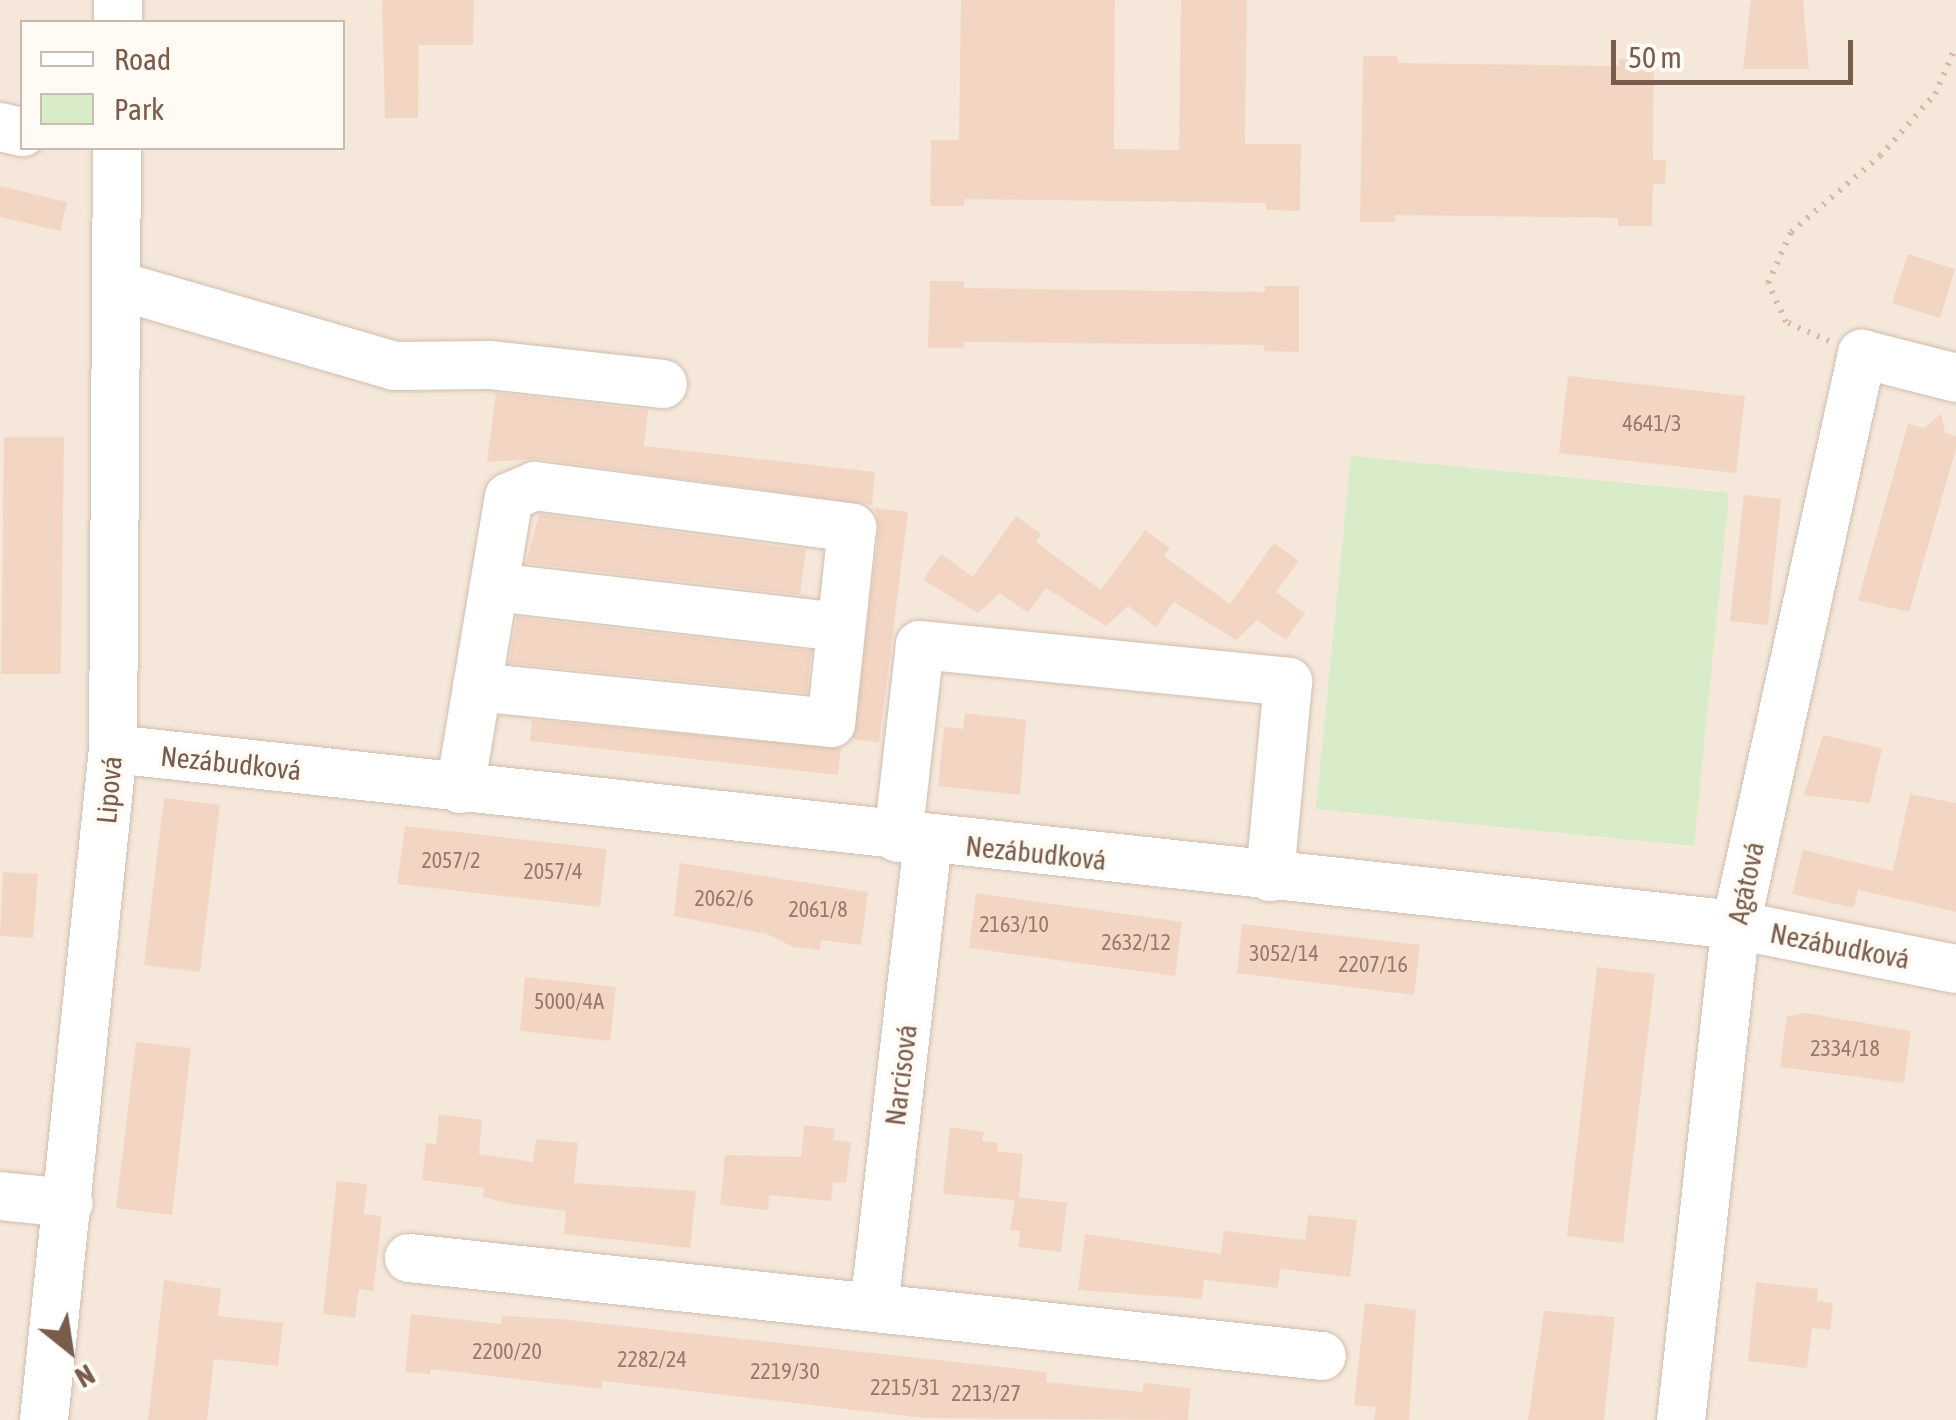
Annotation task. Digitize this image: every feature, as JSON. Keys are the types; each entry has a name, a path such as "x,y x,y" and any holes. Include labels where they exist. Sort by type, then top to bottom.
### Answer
{"street":[{"name":"Lipová","path":"44,1420 113,750 116,285 105,151"},
{"path":"116,285 394,366 490,365 663,384"},
{"path":"1862,354 1956,378"},
{"name":"Agátová","path":"1681,1420 1736,925 1862,354"},
{"path":"460,789 509,497 535,486 852,528 831,723 477,688"},
{"path":"494,587 842,627"},
{"name":"Narcisová","path":"874,1308 913,840 920,645 1288,682 1270,877"},
{"name":"Nezábudková","path":"113,750 913,840 1736,925 1956,969"},
{"path":"0,1196 69,1203"},
{"path":"409,1258 1322,1356"}],"path":[{"path":"1862,354 1786,322 1768,283 1791,232 1880,156 1935,94 1956,46"}],"shaded area":[{"path":"0,0 1956,0 1956,1420 0,1420"}],"green space":[{"path":"1351,456 1729,493 1694,846 1316,809"}],"building":[{"path":"382,0 474,0 473,45 419,45 418,118 385,118"},
{"path":"961,0 1115,0 1114,149 1179,150 1181,0 1247,0 1245,144 1301,144 1300,211 1266,210 1266,203 965,199 964,206 930,206 931,140 959,140"},
{"path":"1751,0 1803,0 1809,69 1743,69"},
{"path":"1363,56 1397,56 1398,63 1619,66 1619,59 1654,60 1653,160 1666,160 1665,184 1653,184 1652,226 1618,226 1618,218 1395,215 1395,222 1360,222"},
{"path":"0,186 67,202 60,231 0,217"},
{"path":"1908,254 1955,269 1940,318 1892,303"},
{"path":"930,281 964,281 964,288 1265,292 1265,286 1299,286 1299,352 1264,351 1264,345 964,342 963,348 928,348"},
{"path":"1568,376 1745,396 1736,473 1559,453"},
{"path":"496,393 648,410 644,446 875,472 872,505 539,459 487,462"},
{"path":"1941,414 1945,433 1956,436 1956,449 1909,612 1858,600 1908,424 1924,428"},
{"path":"4,437 64,437 61,674 1,674"},
{"path":"1744,495 1781,499 1768,625 1730,621"},
{"path":"875,508 908,512 879,743 853,739 879,531"},
{"path":"539,514 806,550 800,595 526,563"},
{"path":"1016,516 1041,534 1036,542 1101,590 1145,530 1170,548 1164,556 1230,604 1274,543 1299,561 1276,592 1305,613 1286,640 1257,620 1236,640 1174,602 1156,627 1128,606 1106,626 1046,588 1028,613 1000,593 978,613 923,580 941,554 973,577"},
{"path":"517,617 811,651 807,693 509,663"},
{"path":"965,713 1026,720 1020,795 938,786 944,727 963,729"},
{"path":"532,720 841,748 838,775 530,741"},
{"path":"1823,735 1882,748 1870,803 1804,795"},
{"path":"1910,794 1956,803 1956,912 1858,890 1854,908 1792,894 1803,850 1893,871"},
{"path":"164,798 220,805 200,972 144,965"},
{"path":"405,826 607,849 600,907 397,884"},
{"path":"680,863 868,892 861,945 821,940 820,950 793,947 767,934 674,916"},
{"path":"3,872 38,874 33,938 0,936"},
{"path":"976,893 1182,922 1175,976 969,948"},
{"path":"1242,924 1420,945 1414,995 1237,973"},
{"path":"1597,967 1655,974 1623,1243 1567,1236"},
{"path":"525,977 616,987 610,1041 520,1031"},
{"path":"1805,1013 1911,1031 1904,1083 1780,1067 1787,1016"},
{"path":"136,1042 191,1048 172,1215 116,1208"},
{"path":"439,1114 482,1120 479,1154 533,1162 536,1139 578,1143 574,1183 696,1191 690,1248 564,1234 566,1211 483,1197 484,1188 422,1180 426,1143 436,1144"},
{"path":"804,1125 835,1129 833,1140 851,1142 846,1183 833,1182 831,1201 769,1195 768,1210 720,1205 725,1155 801,1157"},
{"path":"950,1127 984,1132 982,1141 998,1143 997,1151 1023,1154 1019,1197 1067,1203 1061,1252 1018,1247 1020,1231 1010,1230 1015,1200 943,1194"},
{"path":"337,1181 367,1184 364,1214 382,1216 373,1291 359,1289 355,1318 323,1314"},
{"path":"1308,1215 1357,1220 1350,1277 1280,1269 1278,1288 1204,1280 1202,1299 1078,1290 1085,1234 1221,1254 1224,1231 1305,1240"},
{"path":"164,1280 221,1289 218,1316 283,1323 278,1366 214,1359 207,1420 148,1420"},
{"path":"1756,1282 1818,1289 1817,1301 1833,1303 1830,1330 1812,1328 1807,1368 1748,1361"},
{"path":"1365,1303 1416,1310 1409,1420 1374,1420 1376,1407 1354,1405"},
{"path":"1544,1311 1615,1317 1604,1420 1528,1420"},
{"path":"411,1314 501,1324 502,1316 560,1319 1047,1372 1046,1382 1142,1392 1144,1383 1191,1388 1188,1420 924,1418 603,1381 602,1389 431,1369 430,1374 405,1372"}]}
